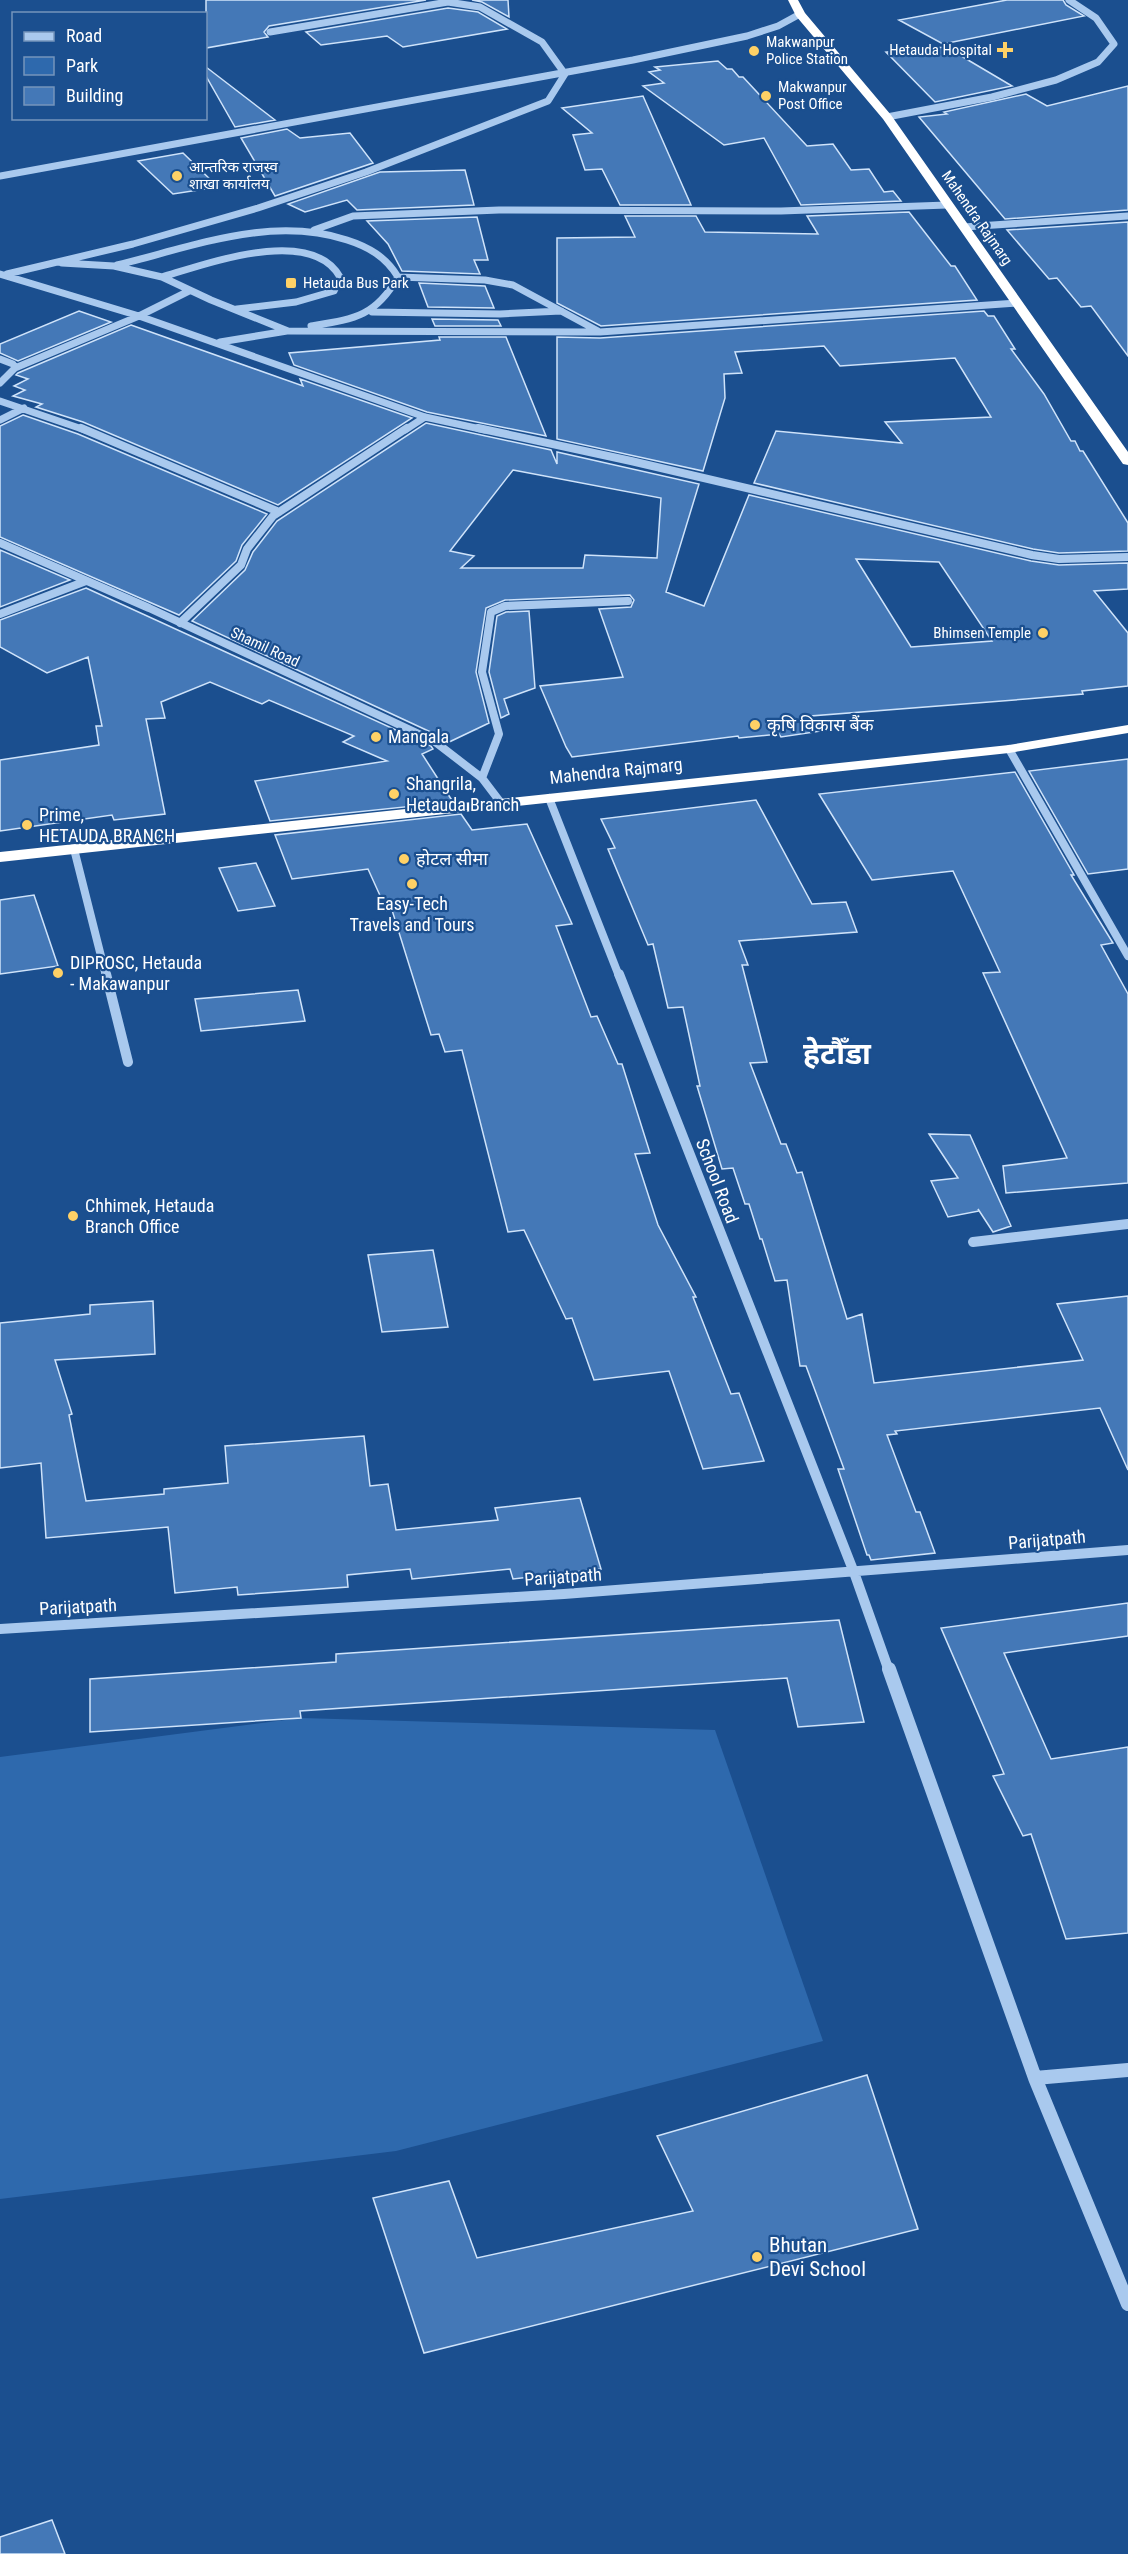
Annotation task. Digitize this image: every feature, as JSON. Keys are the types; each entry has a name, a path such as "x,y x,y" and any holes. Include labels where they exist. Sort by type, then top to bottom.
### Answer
{"highway":[{"name":"Mahendra Rajmarg","path":"793,0 800,14 887,117 1128,461"},
{"name":"Mahendra Rajmarg","path":"0,857 1009,749 1128,729"}],"street":[{"path":"887,117 992,97 1056,80 1098,62 1114,44 1096,18 1069,0"},
{"path":"270,32 448,2 480,7 542,42 565,74"},
{"path":"0,176 565,74 747,36 778,26 800,14"},
{"path":"2,274 62,263 176,233 340,181 548,100 565,74"},
{"path":"114,266 245,233 314,230 353,216 499,210 781,211 947,205"},
{"path":"964,227 1128,216"},
{"path":"314,230 347,239 370,249 390,262 398,277"},
{"path":"162,278 258,253 285,252 306,253 330,262 340,277 334,291 296,302 232,309"},
{"path":"62,263 114,266 162,278 232,309 288,330 600,332 1017,303"},
{"path":"2,274 216,342 425,417 631,461 1032,555 1059,559 1128,557"},
{"path":"398,277 485,280 513,285 600,332"},
{"path":"372,312 388,297 398,277"},
{"path":"0,383 15,368 139,316 189,291"},
{"path":"216,342 358,317 372,312 500,314 563,311"},
{"path":"0,359 13,363 15,368"},
{"path":"0,401 133,449 223,490 279,512"},
{"path":"0,420 24,408"},
{"path":"180,623 241,566 247,549 273,516 425,417"},
{"name":"Shamil Road","path":"0,543 180,623 434,741 482,778 501,803"},
{"path":"0,614 86,581"},
{"path":"482,778 499,734 482,672 491,612 505,606 628,601"},
{"path":"1009,749 1128,956"},
{"name":"School Road","path":"549,798 855,1575 1035,2078 1128,2304"},
{"path":"74,849 128,1062"},
{"path":"973,1242 1128,1224"},
{"name":"Parijatpath","path":"0,1629 302,1612 855,1575 1128,1550"},
{"path":"1035,2078 1128,2070"}],"green space":[{"path":"301,1718 715,1730 823,2041 396,2151 0,2199 0,1757"}],"building":[{"path":"206,0 426,0 269,26 264,32 268,37 207,48"},
{"path":"472,0 508,0 509,17 482,2"},
{"path":"1007,0 1063,0 1066,5 1084,16 943,44 899,20"},
{"path":"448,8 478,12 507,29 403,47 387,36 321,45 306,32"},
{"path":"946,47 1012,86 935,102 886,52"},
{"path":"718,61 727,69 732,69 739,77 743,77 807,146 833,144 851,170 869,169 884,192 893,191 901,201 801,205 764,138 724,145 643,86 664,83 649,72 660,70 655,67"},
{"path":"207,68 275,120 235,127 207,78"},
{"path":"1128,86 1128,210 1005,219 919,117 947,114 944,112 1026,94 1047,106"},
{"path":"643,96 691,205 620,205 602,169 585,170 573,135 592,133 562,108"},
{"path":"287,129 300,138 350,133 373,163 275,196 241,138"},
{"path":"183,153 218,187 173,194 138,161"},
{"path":"465,170 474,205 357,210 347,200 305,212 288,204 380,172"},
{"path":"909,212 951,266 955,266 977,300 601,326 557,303 557,238 635,237 625,216 696,216 705,232 818,234 807,216"},
{"path":"477,217 488,260 474,260 480,274 402,271 388,244 367,221"},
{"path":"1128,222 1128,356 1091,306 1081,307 1057,278 1049,279 1007,230"},
{"path":"419,283 485,286 494,308 428,307"},
{"path":"79,311 111,322 18,361 0,353 0,344"},
{"path":"984,311 988,316 994,316 1015,349 1011,349 1044,394 1071,441 1075,441 1080,451 1083,451 1128,523 1128,551 1059,553 1033,549 754,483 776,431 902,443 885,422 991,417 955,358 840,366 824,346 735,352 742,373 724,374 725,398 703,471 557,439 557,337 600,338"},
{"path":"432,319 498,320 501,326 435,326"},
{"path":"131,325 303,386 300,379 412,418 278,505 83,422 36,407 42,404 13,396 25,390 14,386 28,379 16,375 18,373"},
{"path":"439,337 506,337 546,436 427,412 294,365 289,353 440,340"},
{"path":"23,415 78,434 267,514 242,545 236,561 179,615 0,537 0,426"},
{"path":"426,423 551,450 557,464 557,452 699,484 666,592 704,606 749,495 1031,561 1059,565 1128,563 1128,589 1094,591 1128,633 1128,686 1082,691 1083,694 811,716 821,731 781,737 779,734 739,738 738,736 572,757 540,686 623,677 599,609 631,607 634,600 630,595 505,600 486,608 476,672 489,723 447,743 437,735 192,621 245,570 253,552 277,521","holes":["513,470 661,498 657,558 585,555 583,568 461,568 474,556 450,551","856,559 939,562 992,641 911,647"]},
{"path":"0,550 70,580 0,607"},
{"path":"86,588 431,746 433,749 422,754 453,802 270,821 255,781 387,761 343,742 354,736 269,700 262,704 210,682 161,702 165,718 146,719 165,814 114,820 112,815 0,831 0,760 99,745 96,726 102,726 88,657 47,673 0,647 0,620"},
{"path":"529,611 535,688 504,699 509,714 501,718 489,672 497,616 506,612"},
{"path":"1128,759 1128,869 1088,874 1029,771"},
{"path":"1015,772 1074,875 1071,875 1113,943 1101,945 1128,994 1128,1183 1006,1193 1003,1166 1067,1158 983,973 1000,972 953,871 872,880 819,794"},
{"path":"756,800 812,904 846,902 857,932 739,941 748,965 742,965 767,1062 750,1063 781,1144 786,1144 797,1173 802,1172 847,1319 862,1314 874,1383 1083,1360 1057,1304 1128,1296 1128,1470 1100,1408 895,1431 897,1434 887,1435 916,1512 920,1512 935,1553 871,1560 867,1555 838,1469 844,1469 806,1366 800,1366 787,1280 775,1281 749,1204 745,1204 733,1168 722,1169 697,1086 700,1086 683,1007 668,1008 653,944 648,945 608,849 615,848 601,819"},
{"path":"461,814 472,830 527,824 572,924 556,926 591,1017 597,1016 618,1064 622,1064 650,1153 635,1154 658,1225 696,1297 693,1297 731,1394 739,1393 764,1461 703,1469 669,1371 594,1380 572,1318 566,1319 524,1230 508,1232 462,1050 445,1052 439,1034 431,1035 392,910 387,911 368,869 292,879 275,835"},
{"path":"256,863 275,906 238,911 219,868"},
{"path":"34,895 58,966 0,974 0,900"},
{"path":"298,990 305,1021 201,1031 195,999"},
{"path":"929,1134 970,1135 1011,1226 993,1232 978,1209 979,1211 948,1217 931,1181 958,1178"},
{"path":"433,1250 448,1327 382,1332 368,1255"},
{"path":"153,1301 155,1354 55,1360 72,1414 69,1415 86,1501 164,1494 164,1489 228,1483 225,1446 364,1436 370,1486 388,1484 396,1530 498,1520 495,1508 580,1498 601,1569 513,1579 510,1569 412,1579 410,1569 347,1575 348,1587 238,1595 237,1587 175,1593 168,1527 46,1538 41,1463 0,1468 0,1323 90,1314 90,1305"},
{"path":"1128,1603 1128,1636 1004,1653 1051,1759 1128,1747 1128,1933 1066,1939 1031,1834 1023,1836 993,1776 1004,1774 941,1628"},
{"path":"839,1620 864,1722 798,1727 787,1678 300,1711 301,1718 90,1732 90,1679 336,1662 336,1654"},
{"path":"867,2075 918,2229 424,2353 373,2198 449,2181 477,2258 693,2211 657,2136"},
{"path":"52,2520 65,2554 0,2554 0,2537"}],"place":[{"name":"Hetauda Hospital","path":"1005,50"},
{"name":"Makwanpur Police Station","path":"754,51"},
{"name":"Makwanpur Post Office","path":"766,96"},
{"name":"आन्तरिक राजस्व शाखा कार्यालय","path":"177,176"},
{"name":"Hetauda Bus Park","path":"291,283"},
{"name":"Bhimsen Temple","path":"1043,633"},
{"name":"कृषि विकास बैंक","path":"755,725"},
{"name":"Mangala","path":"376,737"},
{"name":"Shangrila, Hetauda Branch","path":"394,794"},
{"name":"Prime, HETAUDA BRANCH","path":"27,825"},
{"name":"होटल सीमा","path":"404,859"},
{"name":"Easy-Tech Travels and Tours","path":"412,884"},
{"name":"DIPROSC, Hetauda - Makawanpur","path":"58,973"},
{"name":"Chhimek, Hetauda Branch Office","path":"73,1216"},
{"name":"Bhutan Devi School","path":"757,2257"}],"district":[{"name":"हेटौँडा","path":"837,1054"}]}
